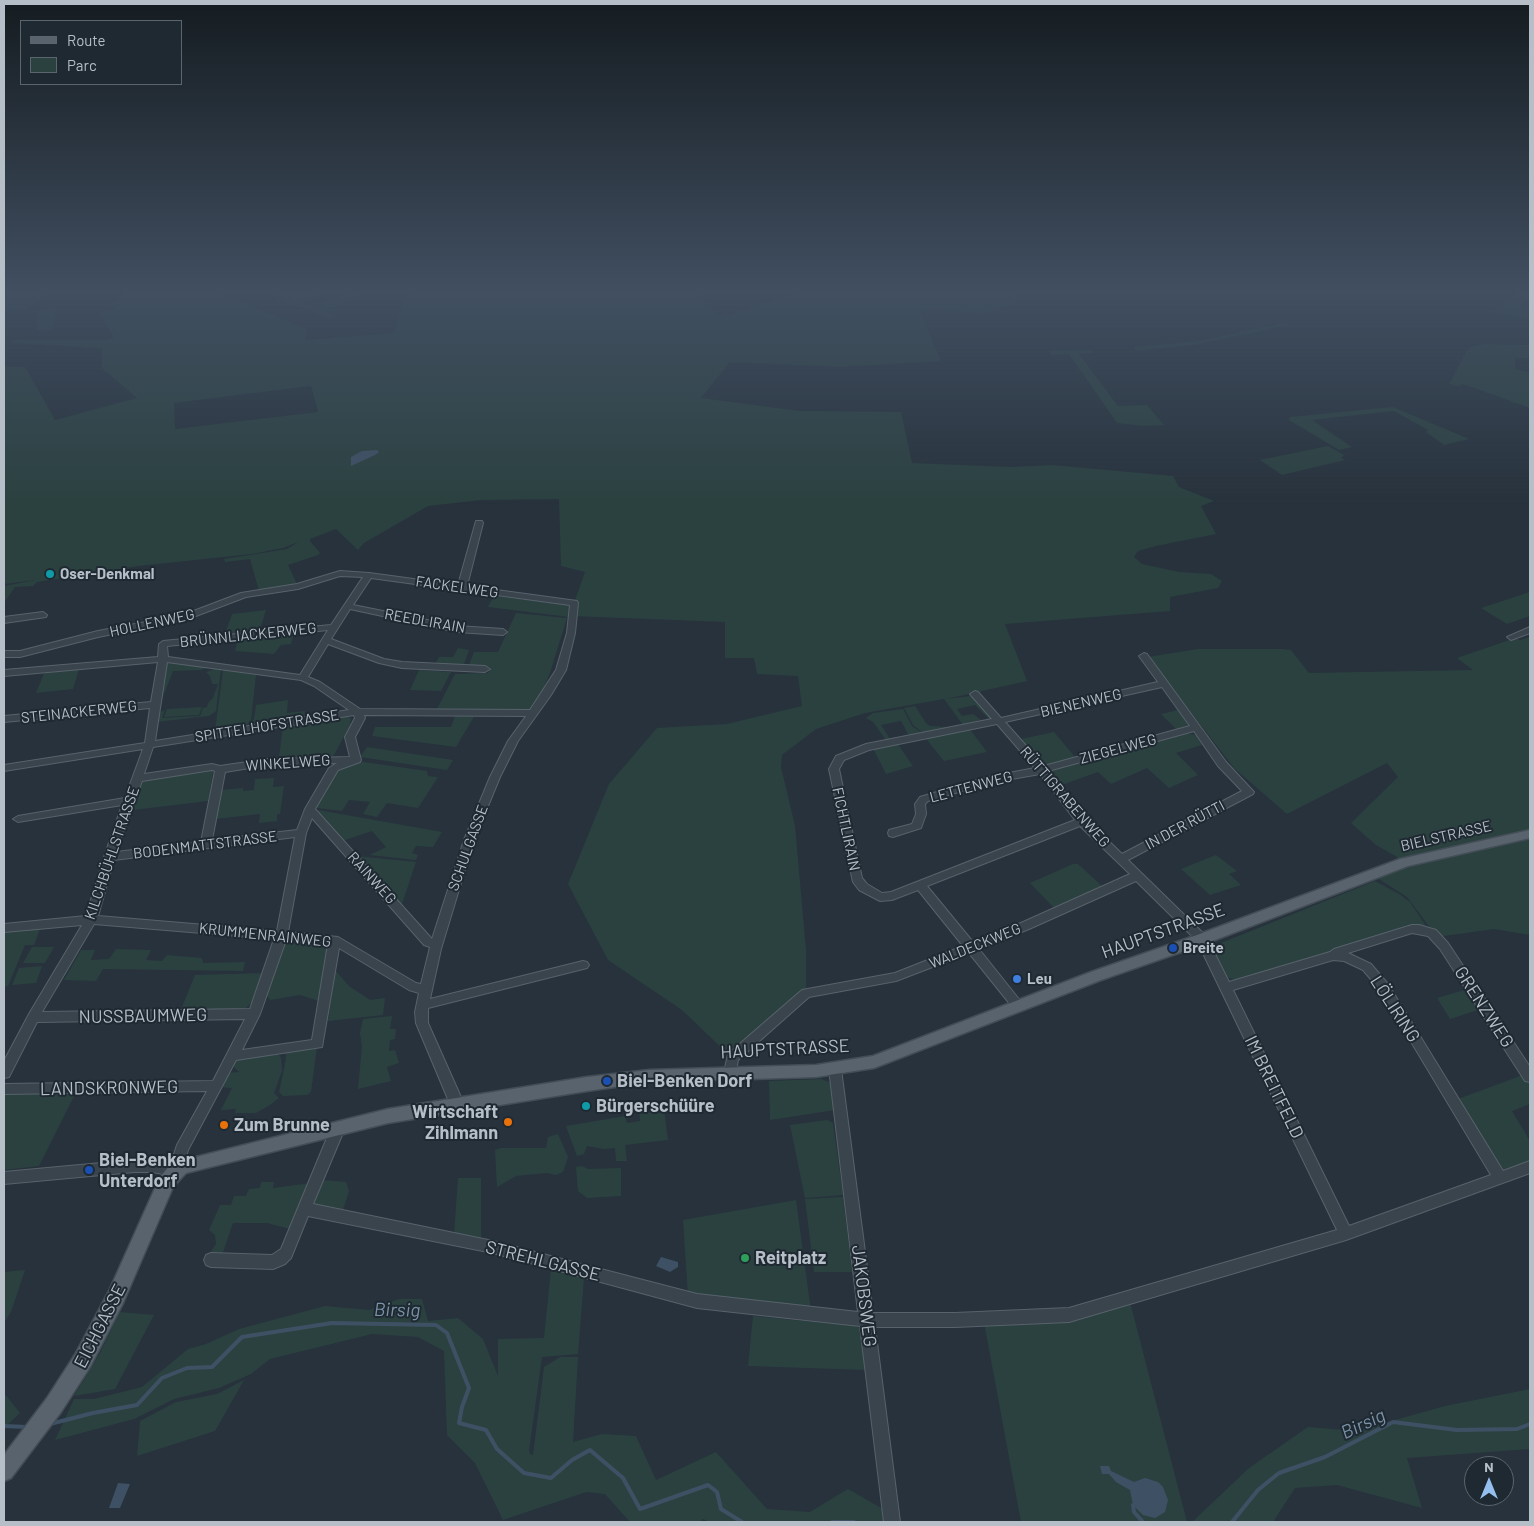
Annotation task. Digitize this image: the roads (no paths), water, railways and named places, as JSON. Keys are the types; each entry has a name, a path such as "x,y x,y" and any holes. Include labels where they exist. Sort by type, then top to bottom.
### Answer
{"main road":[{"name":"BIELSTRASSE","path":"1371,874 1422,856 1530,834"},
{"name":"HAUPTSTRASSE","path":"176,1170 388,1116 457,1104 649,1076 835,1069 886,1058 1018,1006 1202,939 1371,874"},
{"name":"EICHGASSE","path":"4,1471 54,1405 96,1337 141,1243 166,1182 176,1170"}],"street":[{"path":"462,587 479,523"},
{"name":"FACKELWEG","path":"340,573 369,575 574,603"},
{"name":"HOLLENWEG","path":"4,654 20,654 98,634 185,618 244,595 298,586 340,573"},
{"path":"303,678 347,606 369,575"},
{"name":"SCHULGASSE","path":"457,1104 422,1023 423,1005 436,945 469,840 494,777 513,741 561,670 571,633 574,603"},
{"name":"REEDLIRAIN","path":"347,606 457,629 503,632"},
{"path":"4,620 43,615"},
{"name":"BRÜNNLIACKERWEG","path":"163,644 334,627"},
{"path":"1511,637 1530,630"},
{"path":"326,640 382,661 399,665 485,669"},
{"name":"KILCHBÜHLSTRASSE","path":"4,1073 33,1017 91,920 109,857 148,746 163,659 163,644"},
{"path":"8,672 20,654"},
{"path":"1144,656 1194,728"},
{"path":"4,1178 134,1166 152,1166 176,1170 182,1149 202,1116 215,1086 254,1014 282,934 301,833 310,809 334,768 356,760 350,737 360,718 358,712 317,684 303,678 163,659 8,672"},
{"name":"BIENENWEG","path":"999,721 1162,684"},
{"name":"RÜTTIGRABENWEG","path":"975,694 1042,770 1082,821 1202,939"},
{"name":"STEINACKERWEG","path":"4,719 155,704"},
{"name":"SPITTELHOFSTRASSE","path":"4,768 358,712 533,713"},
{"name":"FICHTLIRAIN","path":"999,721 866,747 840,758 834,769 857,879 863,887 880,896 892,896 1082,821"},
{"name":"ZIEGELWEG","path":"1042,770 1194,728"},
{"name":"IN DER RÜTTI","path":"1120,859 1249,792 1222,764 1194,728"},
{"name":"WINKELWEG","path":"137,778 212,767 220,769 281,761 356,760"},
{"path":"206,846 220,769"},
{"name":"LETTENWEG","path":"892,833 917,826 921,814 920,804 924,799 994,778 1042,770"},
{"path":"18,818 129,801"},
{"name":"RAINWEG","path":"310,809 428,942 436,945"},
{"name":"BODENMATTSTRASSE","path":"109,857 301,833"},
{"name":"WALDECKWEG","path":"730,1073 732,1058 806,993 896,977 971,949 1136,876"},
{"path":"920,886 1018,1006"},
{"name":"KRUMMENRAINWEG","path":"4,928 91,920 282,934 334,940 413,987 426,990"},
{"name":"GRENZWEG","path":"1333,956 1338,952 1412,930 1425,930 1437,937 1530,1077"},
{"name":"IM BREITFELD","path":"1202,939 1346,1234"},
{"path":"232,1056 318,1044 334,940"},
{"name":"LÖLIRING","path":"1226,987 1333,956 1346,957 1358,961 1367,967 1384,987 1500,1178"},
{"path":"423,1005 584,965"},
{"name":"NUSSBAUMWEG","path":"33,1017 254,1014"},
{"name":"JAKOBSWEG","path":"835,1069 892,1522"},
{"name":"LANDSKRONWEG","path":"4,1089 215,1086"},
{"path":"211,1260 273,1262 280,1259 286,1253 338,1128"},
{"name":"STREHLGASSE","path":"305,1209 493,1247 697,1302 867,1320 946,1320 1069,1316 1346,1234 1530,1167"}],"water":[{"path":"377,450 379,452 375,455 351,466 351,457 362,451"},
{"path":"661,1257 678,1262 678,1267 670,1272 656,1266"},
{"path":"1100,1466 1109,1466 1111,1471 1134,1482 1145,1478 1158,1482 1163,1487 1168,1500 1165,1512 1155,1518 1143,1515 1133,1505 1130,1490 1116,1482 1109,1474 1102,1474"},
{"path":"118,1483 130,1484 120,1508 109,1508"}],"waterway":[{"name":"Birsig","path":"50,1424 93,1413 137,1405 162,1378 187,1368 212,1367 242,1337 332,1323 436,1325 447,1333 469,1388 462,1407 459,1423 486,1430 497,1449 524,1473 551,1478 572,1460 590,1450 623,1478 640,1509 708,1485 717,1492 721,1509 742,1522"},
{"name":"Birsig","path":"1232,1522 1258,1490 1279,1473 1325,1457 1393,1422 1457,1430 1517,1429 1530,1424"},
{"name":"Birsig","path":"4,1426 27,1427"},
{"path":"1133,1505 1134,1512 1143,1522"},
{"name":"Birsig","path":"832,1522 854,1522"}],"place":[{"name":"Oser-Denkmal","path":"50,574"},
{"name":"Breite","path":"1173,948"},
{"name":"Leu","path":"1017,979"},
{"name":"Biel-Benken Dorf","path":"607,1081"},
{"name":"Bürgerschüüre","path":"586,1106"},
{"name":"Wirtschaft Zihlmann","path":"508,1122"},
{"name":"Zum Brunne","path":"224,1125"},
{"name":"Biel-Benken Unterdorf","path":"89,1170"},
{"name":"Reitplatz","path":"745,1258"}]}
